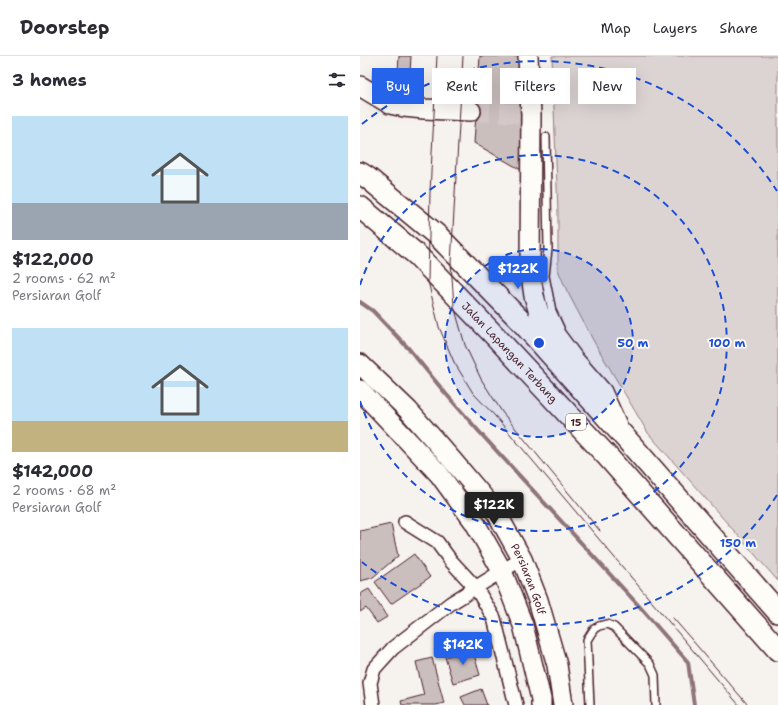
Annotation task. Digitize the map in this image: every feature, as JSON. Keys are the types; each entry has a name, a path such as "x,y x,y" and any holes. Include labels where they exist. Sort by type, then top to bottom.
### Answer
{"main road":[{"name":"15","path":"360,173 438,236 520,320 778,612"},
{"name":"Jalan Lapangan Terbang","path":"360,207 417,255 496,337 607,456 778,650"}],"street":[{"path":"528,56 531,114 530,268 534,296 539,313 574,360 602,392 621,433"},
{"path":"360,86 390,104 424,109 471,111"},
{"name":"Persiaran Golf","path":"360,364 408,410 496,512 522,559 538,600 557,664 563,705"},
{"name":"Persiaran Golf","path":"360,390 439,474 475,524 502,571 523,625 542,705"},
{"path":"405,522 437,542 451,561 476,588 494,618 516,705"},
{"path":"373,705 370,683 374,669 393,648 451,603 522,559"}],"lane":[{"path":"546,137 548,249 545,276 552,311 574,360"},
{"path":"590,705 587,640 594,629 606,624 614,626 650,664 655,675 656,705"}],"shaded area":[{"path":"552,56 778,56 778,581 648,433 593,340 567,291 558,270 558,213 554,104 570,104 570,68 552,68"}],"building":[{"path":"399,56 411,56 410,68 398,68"},
{"path":"480,56 520,56 520,68 500,68 500,104 521,104 523,171 474,143 477,104 492,104 492,68 479,68"},
{"path":"391,524 398,556 372,578 360,581 360,531"},
{"path":"414,554 430,577 391,604 375,582"},
{"path":"369,589 387,617 377,623 366,608 360,612 360,594"},
{"path":"472,648 480,675 453,683 445,657"},
{"path":"432,658 444,703 436,705 402,705 401,701 424,695 416,662"},
{"path":"481,689 487,705 465,705 461,697"}],"waterway":[{"path":"360,302 373,311 409,349 483,436 640,607 688,662 694,705"}],"tunnel":[{"path":"471,111 531,114"}],"tram line":[{"path":"437,56 430,192 428,281 439,327 454,362 473,393 495,416 739,705"},
{"path":"463,56 451,263 454,306 465,345 481,379 502,412 600,531"},
{"path":"673,618 748,705"}]}
